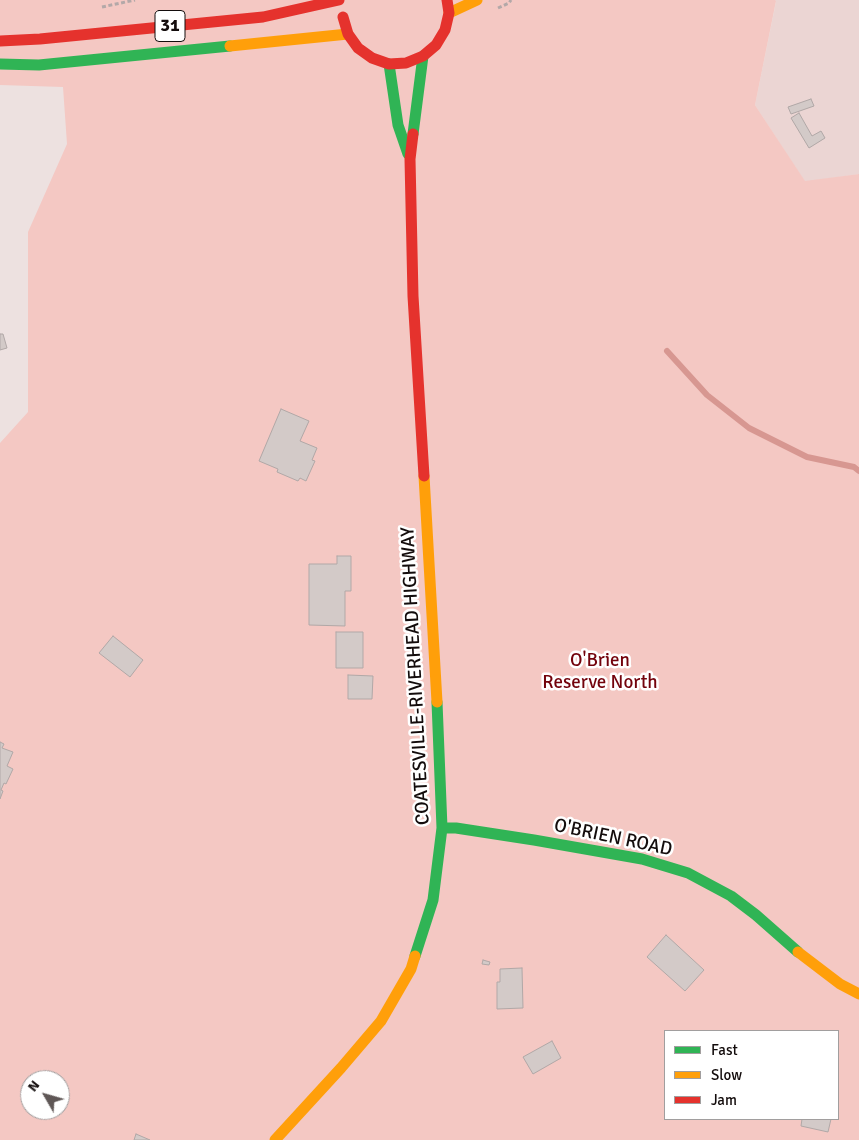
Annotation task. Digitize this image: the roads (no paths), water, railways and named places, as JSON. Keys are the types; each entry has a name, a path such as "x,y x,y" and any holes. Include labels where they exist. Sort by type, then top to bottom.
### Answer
{"main road":[{"name":"31","path":"0,41 40,39 263,17 339,0"},
{"path":"344,0 343,17 348,34 358,48 372,58 389,64 406,63 422,56 436,45 445,30 449,14 447,0"},
{"path":"449,14 477,0"},
{"path":"0,64 40,65 348,34"},
{"name":"COATESVILLE-RIVERHEAD HIGHWAY","path":"275,1140 335,1075 381,1021 411,969 432,900 442,828 439,730 413,296 410,159 422,56"},
{"name":"COATESVILLE-RIVERHEAD HIGHWAY","path":"389,64 398,125 410,159"},
{"name":"O'BRIEN ROAD","path":"442,828 456,828 534,840 642,859 688,873 731,896 756,915 807,960 840,984 859,994"}],"waterway":[{"path":"667,351 707,395 749,428 807,457 854,467 859,471"}],"park label":[{"name":"O'Brien Reserve North","path":"600,672"}]}
